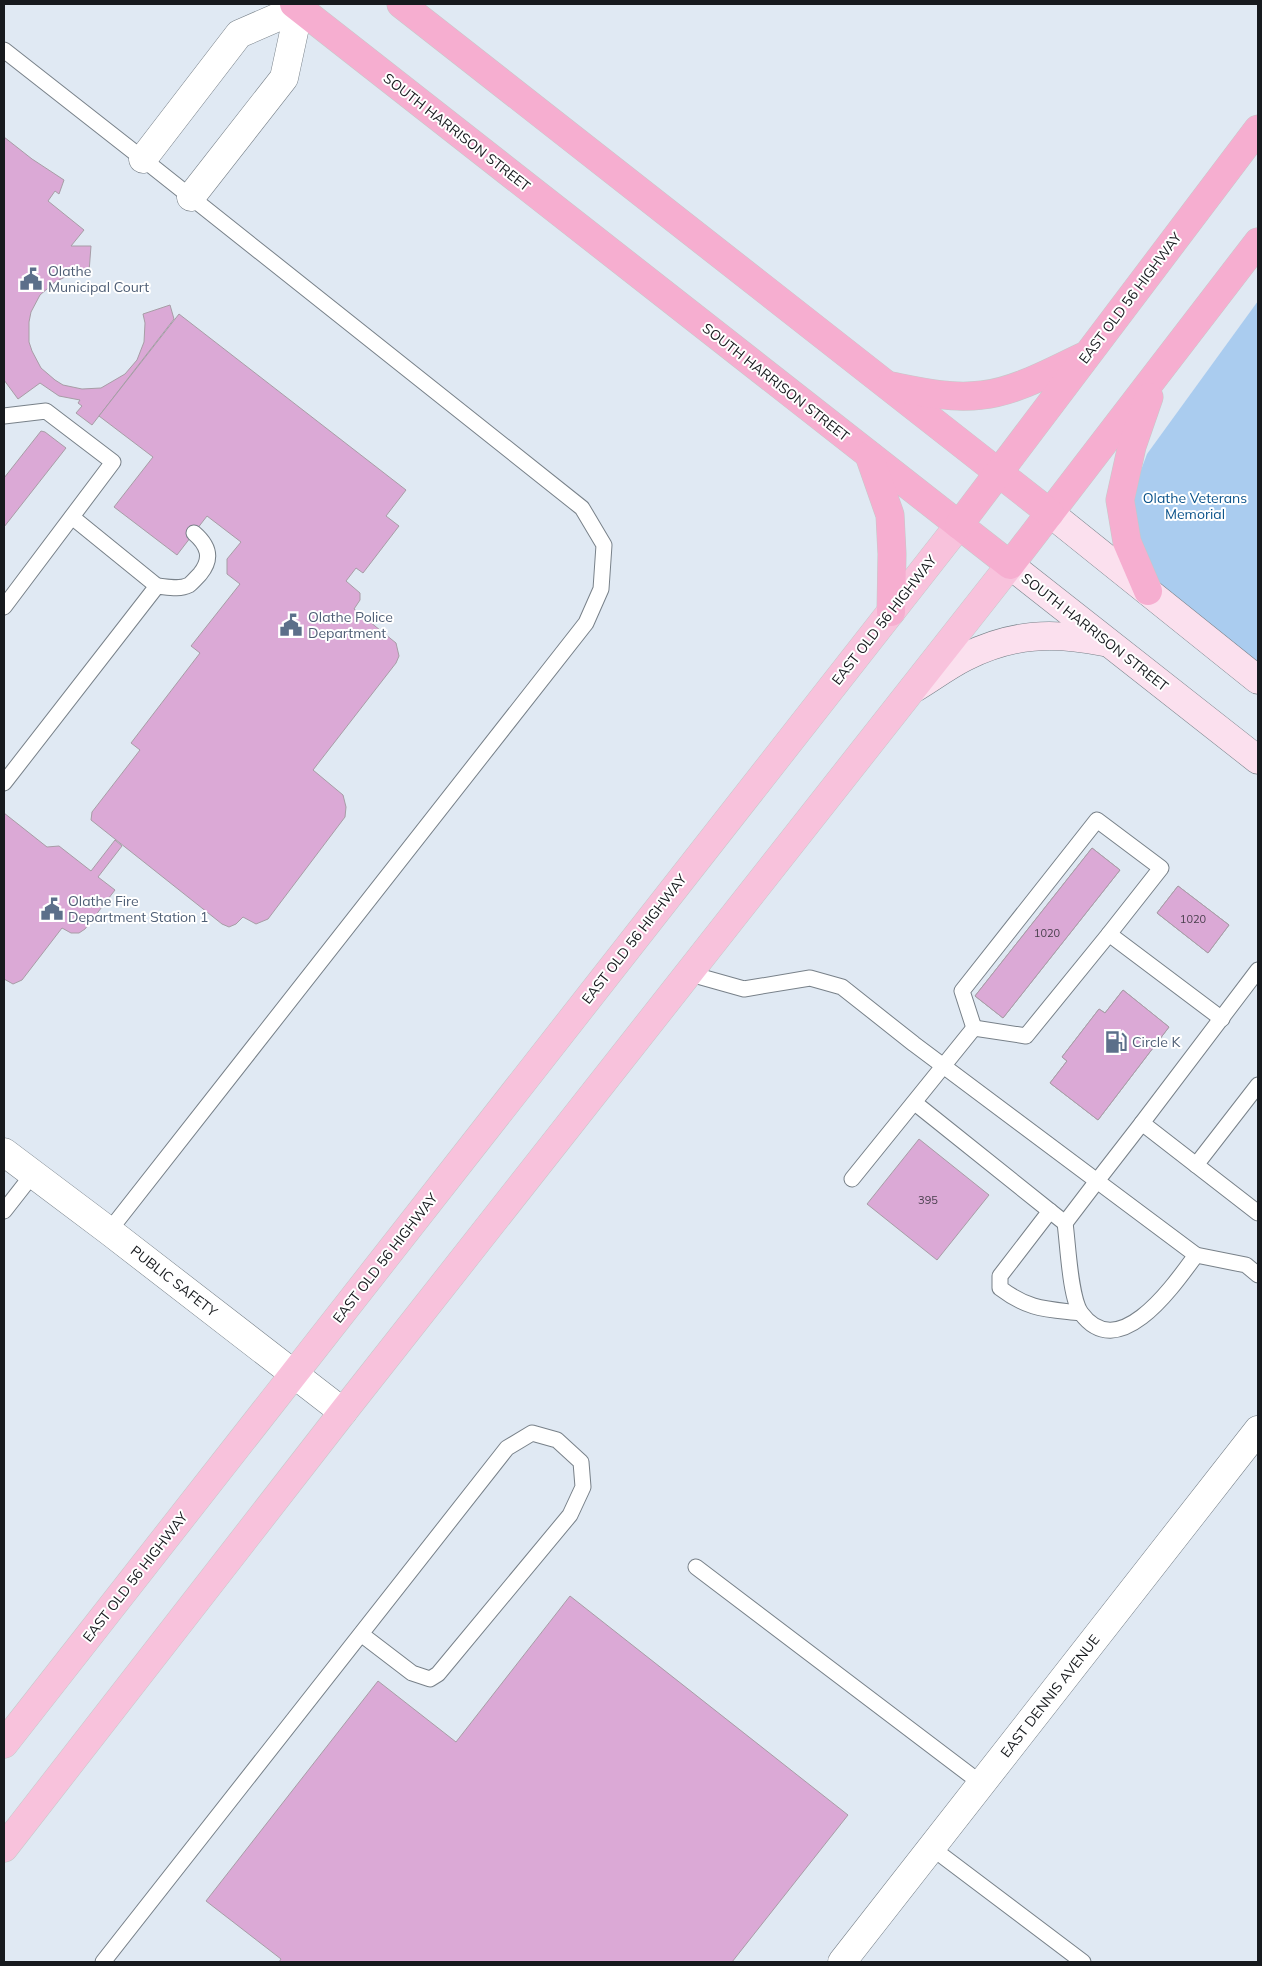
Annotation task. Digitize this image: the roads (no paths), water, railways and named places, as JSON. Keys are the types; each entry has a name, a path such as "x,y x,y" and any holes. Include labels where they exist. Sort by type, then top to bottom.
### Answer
{"highway":[{"path":"401,4 1050,513"},
{"name":"SOUTH HARRISON STREET","path":"298,5 1010,565"},
{"name":"EAST OLD 56 HIGHWAY","path":"959,525 1258,129"},
{"path":"1010,565 1258,242"},
{"path":"885,384 942,396 983,396 1028,383 1086,356"},
{"path":"1148,591 1127,542 1120,500 1132,446 1156,375"},
{"path":"869,455 890,515 892,554 891,612"}],"main road":[{"path":"1050,513 1258,680"},
{"name":"EAST OLD 56 HIGHWAY","path":"4,1744 959,525"},
{"path":"4,1848 687,973 1010,565"},
{"name":"SOUTH HARRISON STREET","path":"1010,565 1258,760"},
{"path":"910,691 965,657 1010,640 1045,635 1073,636 1107,642"}],"street":[{"path":"143,159 239,34 298,5"},
{"path":"191,197 284,78 298,5"},
{"name":"PUBLIC SAFETY","path":"4,1152 343,1412"},
{"name":"EAST DENNIS AVENUE","path":"842,1962 1258,1430"}],"lane":[{"path":"4,50 582,508 604,545 601,589 586,623 109,1231"},
{"path":"4,416 46,411 113,462 4,606"},
{"path":"72,517 157,586 176,588 189,585 202,571 209,557 208,551 203,541 194,534"},
{"path":"4,783 157,586"},
{"path":"1097,820 1161,868 1026,1036 974,1028 962,991 1097,820"},
{"path":"1109,934 1222,1019"},
{"path":"1065,1223 1258,970"},
{"path":"687,973 744,989 810,978 842,987 1097,1182 1196,1255 1246,1265 1258,1275"},
{"path":"852,1179 974,1028"},
{"path":"1196,1165 1258,1085"},
{"path":"914,1103 1065,1223 1074,1293 1080,1313"},
{"path":"1142,1123 1258,1213"},
{"path":"4,1211 33,1174"},
{"path":"1050,1211 1000,1276 1000,1288 1013,1298 1035,1308 1080,1313 1098,1328 1112,1331 1134,1322 1155,1306 1175,1284 1196,1255"},
{"path":"103,1962 507,1448 532,1433 557,1440 581,1462 583,1487 570,1515 438,1674 430,1679 412,1673 361,1634"},
{"path":"696,1567 982,1784"},
{"path":"932,1848 1083,1962"}],"place":[{"name":"Olathe Municipal Court","path":"31,279"},
{"name":"Olathe Police Department","path":"291,625"},
{"name":"Olathe Fire Department Station 1","path":"52,909"},
{"name":"Circle K","path":"1116,1042"}],"park label":[{"name":"Olathe Veterans Memorial","path":"1195,506"}]}
